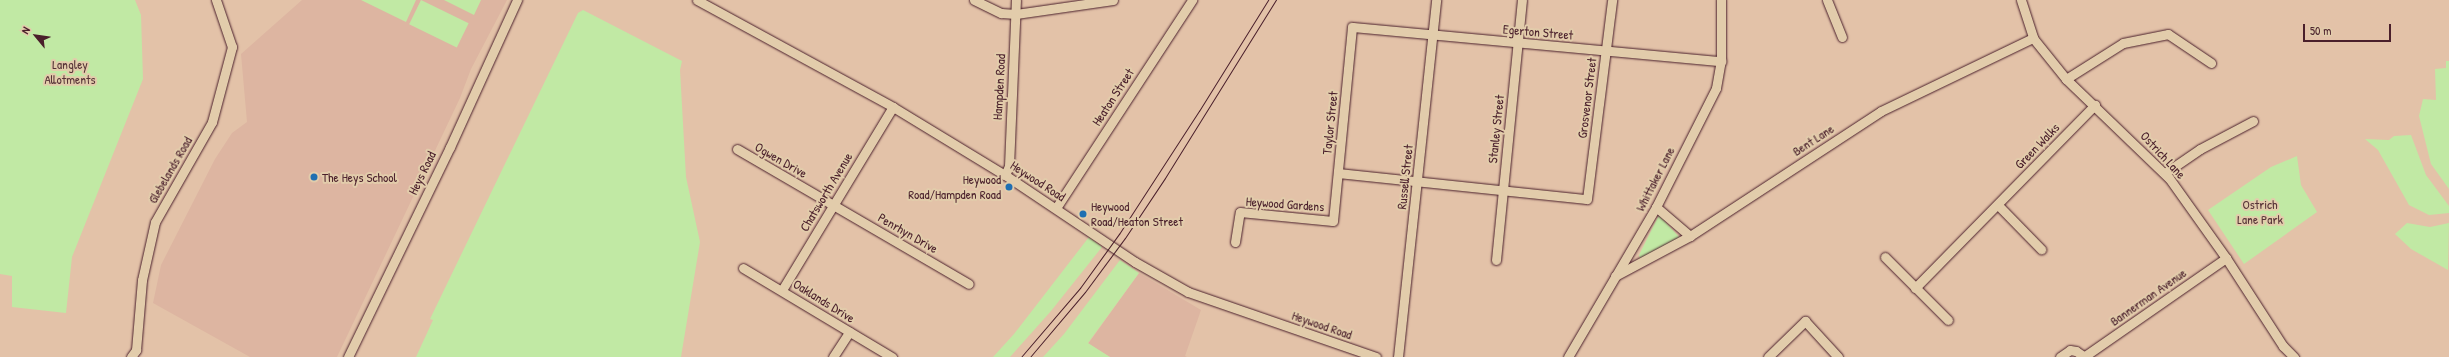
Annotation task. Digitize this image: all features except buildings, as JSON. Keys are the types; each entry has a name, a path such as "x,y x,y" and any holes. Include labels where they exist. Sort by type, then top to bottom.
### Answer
{"street":[{"name":"Glebelands Road","path":"131,357 136,350 142,280 155,222 212,122 232,47 216,0"},
{"name":"Heys Road","path":"348,357 450,147 517,0"},
{"name":"Heywood Road","path":"697,0 893,107 1006,175 1135,262 1188,292 1376,357"},
{"path":"974,0 1000,13 1016,14 1113,0"},
{"name":"Hampden Road","path":"1006,175 1008,166 1016,0"},
{"name":"Heaton Street","path":"1056,208 1192,0"},
{"name":"Russell Street","path":"1398,357 1436,0"},
{"name":"Stanley Street","path":"1496,260 1522,0"},
{"name":"Grosvenor Street","path":"1503,189 1587,199 1612,0"},
{"name":"Whittaker Lane","path":"1568,357 1656,207 1716,88 1721,61 1721,0"},
{"path":"1827,0 1842,37"},
{"name":"Ostrich Lane","path":"2021,0 2033,38 2066,79 2095,105 2165,174 2226,258 2283,346 2294,357"},
{"name":"Egerton Street","path":"1352,28 1606,52 1721,61"},
{"name":"Taylor Street","path":"1333,221 1352,28"},
{"path":"2066,79 2123,43 2168,34 2211,63"},
{"name":"Bent Lane","path":"1615,276 1690,236 1881,111 2033,38"},
{"name":"Green Walks","path":"1915,288 2095,105"},
{"name":"Chatsworth Avenue","path":"782,290 893,107"},
{"path":"2165,174 2200,149 2253,121"},
{"name":"Ogwen Drive","path":"737,149 833,205"},
{"path":"1338,173 1503,189"},
{"name":"Penrhyn Drive","path":"833,205 969,284"},
{"path":"1998,205 2041,249"},
{"path":"1656,207 1690,236"},
{"name":"Heywood Gardens","path":"1235,242 1240,212 1333,221"},
{"path":"1885,257 1948,320"},
{"name":"Bannerman Avenue","path":"2060,357 2070,350 2085,357 2226,258"},
{"name":"Oaklands Drive","path":"743,268 892,357"},
{"path":"1768,357 1805,321 1838,357"},
{"path":"833,357 849,332"}],"shaded area":[{"name":"The Heys School","path":"302,0 507,0 471,69 460,98 337,357 250,357 153,303 161,265 215,159 232,133 247,122 241,54"},
{"path":"1139,273 1201,310 1185,356 1187,357 1110,357 1088,344"}],"green space":[{"name":"Langley Allotments","path":"0,0 135,0 141,15 143,79 72,257 66,313 12,307 12,276 0,274"},
{"path":"361,0 416,0 406,22"},
{"path":"421,0 469,23 457,48 409,24"},
{"path":"444,0 481,0 474,15"},
{"path":"583,10 682,61 680,70 686,177 700,242 681,357 416,357 433,320 430,319 578,13"},
{"path":"2446,61 2449,61 2449,189 2431,164 2419,116 2423,99 2436,100 2435,69 2446,68"},
{"path":"2411,135 2426,175 2449,206 2449,213 2429,215 2409,205 2378,150 2365,139 2389,140 2394,136"},
{"name":"Ostrich Lane Park","path":"2297,156 2301,185 2317,212 2244,264 2208,210 2271,167"},
{"path":"1659,215 1680,238 1640,259 1639,255"},
{"path":"2407,223 2430,227 2449,223 2448,270 2411,249 2395,234"},
{"path":"1089,237 1102,247 1051,311 1010,357 993,357 1014,334"},
{"path":"1120,260 1139,273 1088,343 1110,357 1043,357 1064,334"}],"tram line":[{"path":"1021,357 1080,288 1119,234 1199,111 1268,0"},
{"path":"1030,357 1085,292 1125,238 1165,178 1276,0"}],"place":[{"name":"The Heys School","path":"314,177"},
{"name":"Heywood Road/Hampden Road","path":"1009,187"},
{"name":"Heywood Road/Heaton Street","path":"1083,214"}]}
